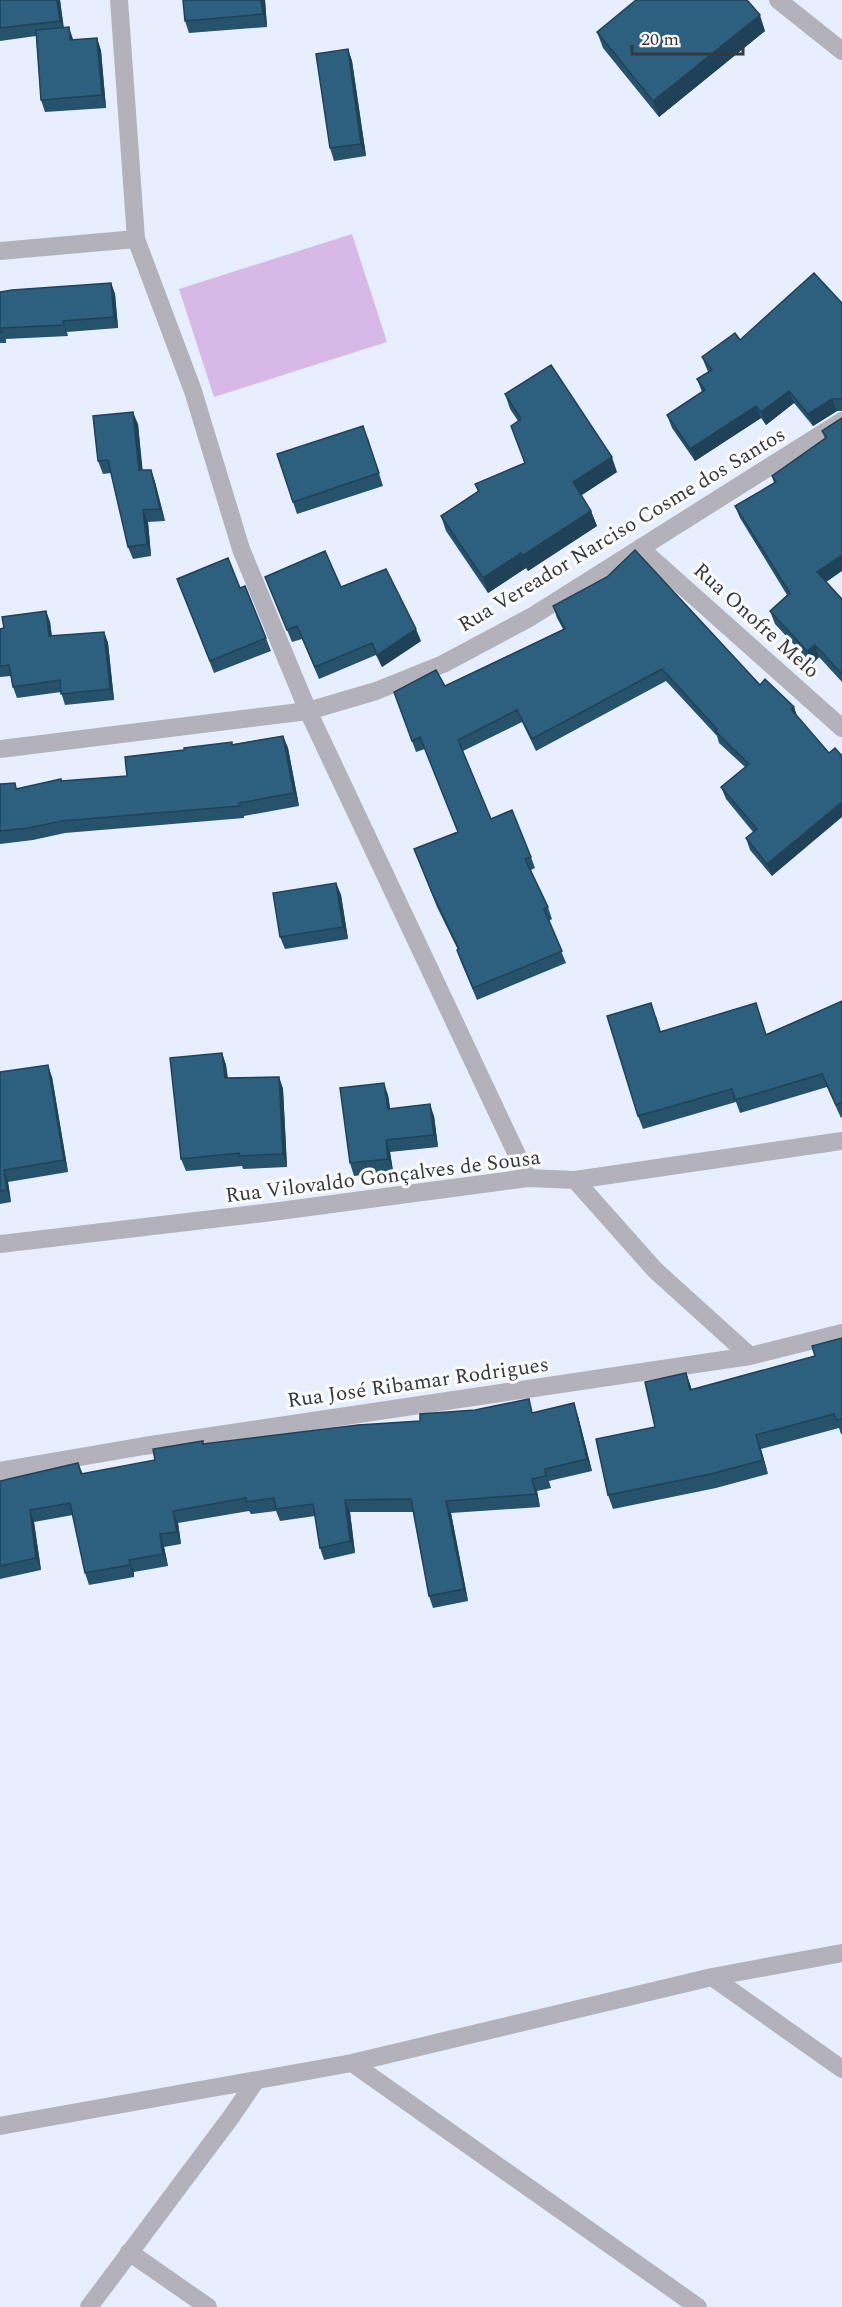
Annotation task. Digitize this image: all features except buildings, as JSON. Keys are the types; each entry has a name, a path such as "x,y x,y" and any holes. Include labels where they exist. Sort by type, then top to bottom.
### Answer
{"street":[{"path":"119,0 136,239 193,391 241,549 308,711 528,1178"},
{"path":"778,0 842,51"},
{"path":"0,251 136,239"},
{"name":"Rua Vereador Narciso Cosme dos Santos","path":"0,748 308,711 376,691 443,664 531,617 842,421"},
{"name":"Rua Onofre Melo","path":"640,548 842,728"},
{"name":"Rua Vilovaldo Gonçalves de Sousa","path":"0,1244 272,1212 528,1178 575,1180 842,1141"},
{"path":"575,1180 655,1270 750,1356"},
{"name":"Rua José Ribamar Rodrigues","path":"0,1471 144,1446 750,1356 842,1333"},
{"path":"0,2126 352,2063 712,1977 842,1953"},
{"path":"712,1977 842,2068"},
{"path":"352,2063 698,2307"},
{"path":"89,2307 255,2082"},
{"path":"129,2252 208,2307"}],"shaded area":[{"path":"352,234 387,342 214,397 179,289"}]}
